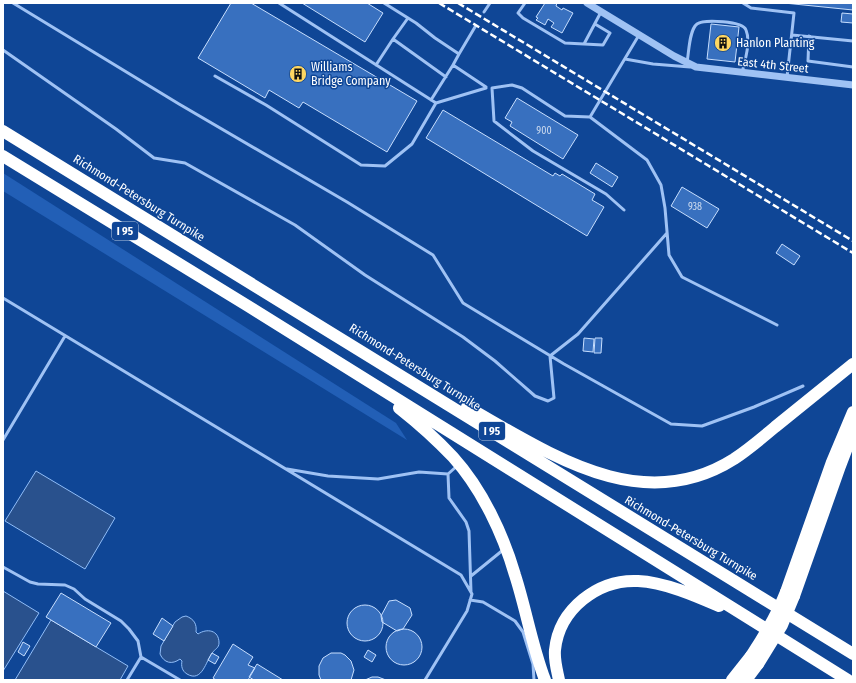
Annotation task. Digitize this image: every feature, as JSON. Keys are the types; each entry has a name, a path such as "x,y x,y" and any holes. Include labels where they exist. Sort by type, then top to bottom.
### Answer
{"highway":[{"name":"Richmond-Petersburg Turnpike","path":"3,131 389,367 592,494 853,654"},
{"name":"I 95","path":"3,156 810,656 836,675 848,680"},
{"path":"389,367 460,403 571,463 603,475 634,482 664,483 693,477 713,470 734,459 853,364"},
{"path":"342,365 393,403 441,445 458,464 489,510 506,548 516,576 541,671 545,680"},
{"path":"790,594 832,462 853,412"},
{"path":"746,680 770,627 790,594 853,432"},
{"path":"559,680 555,650 557,637 567,617 581,601 591,593 610,584 625,581 638,581 664,586 705,600 756,625 810,656"},
{"path":"732,680 755,660"}],"street":[{"name":"East 4th Street","path":"587,3 639,35 696,67 853,85"}],"lane":[{"path":"13,3 179,104 347,202 433,255 464,303 550,356 671,424 702,426 754,407 803,386"},
{"path":"279,3 436,103"},
{"path":"384,3 459,54"},
{"path":"484,12 490,3"},
{"path":"525,3 518,13 523,18 565,43 603,46 610,33 595,24"},
{"path":"743,3 751,8 794,13 787,78"},
{"path":"584,44 601,11"},
{"path":"376,65 408,18"},
{"path":"687,63 692,31 697,24 705,21 736,23 743,25 746,29 748,42 742,72"},
{"path":"432,100 475,27"},
{"path":"590,116 639,35"},
{"path":"792,35 853,41"},
{"path":"809,36 808,61 853,67"},
{"path":"393,39 446,77"},
{"path":"3,50 116,129 154,158 185,163 295,225 365,275 463,337 495,361 534,396 548,401 554,398 550,356"},
{"path":"625,59 675,67 696,67"},
{"path":"453,65 486,88"},
{"path":"215,76 266,105 361,165 385,166 412,144 436,103 486,88 512,85 522,88 564,116 590,116 647,160 661,185 665,208 669,255 682,277 777,325"},
{"path":"492,88 494,121 532,151 606,194 624,210"},
{"path":"550,356 578,334 667,233"},
{"path":"3,298 461,575 472,594"},
{"path":"3,440 65,336"},
{"path":"425,680 467,611 472,594 469,530 466,522 449,498 448,474 458,464"},
{"path":"286,469 328,476 378,479 419,472 448,474"},
{"path":"471,576 506,548"},
{"path":"3,567 30,582 38,584 66,585 74,589 85,599 121,621 138,641 141,657 127,680"},
{"path":"470,600 483,602 515,621 523,632 533,664 534,680"},
{"path":"141,657 180,680"}],"shaded area":[{"path":"3,173 396,423 407,440 3,191"},
{"path":"36,471 115,518 85,569 5,521"},
{"path":"3,591 39,613 3,671"},
{"path":"186,616 194,622 196,632 198,634 205,631 212,631 217,635 219,643 203,670 196,676 185,673 182,668 182,661 180,659 174,662 168,662 160,654 161,646 175,622"},
{"path":"51,620 128,666 120,680 15,680"}],"building":[{"name":"Williams Bridge Company","path":"231,3 251,3 417,101 387,152 303,102 299,108 269,90 265,98 198,58"},
{"path":"302,3 367,3 383,13 365,42"},
{"path":"545,3 557,3 556,6 562,10 563,8 573,13 562,33 551,27 554,23 548,19 545,25 536,20 538,18 536,17"},
{"path":"784,3 853,3 853,10"},
{"path":"842,13 853,14 853,23 841,22"},
{"name":"Hanlon Planting","path":"711,24 739,27 735,62 707,59"},
{"path":"517,98 578,135 563,159 510,126 512,122 505,118"},
{"path":"443,110 553,176 555,173 560,176 562,174 595,194 592,200 604,207 587,236 426,138"},
{"path":"596,163 618,177 612,187 590,173"},
{"path":"682,187 719,209 707,228 671,206"},
{"path":"782,244 800,256 794,265 776,253"},
{"path":"584,338 594,339 593,352 583,351"},
{"path":"595,338 602,338 601,353 594,353"},
{"path":"61,593 111,623 96,647 46,617"},
{"path":"396,600 410,608 412,615 403,629 397,631 382,622 381,616 389,601"},
{"path":"365,605 375,608 380,613 383,623 380,633 375,638 365,641 355,638 350,633 347,623 350,613 355,608"},
{"path":"162,618 173,626 164,641 153,634"},
{"path":"404,629 414,632 419,637 422,647 419,657 414,662 404,665 394,662 389,657 386,647 389,637 394,632"},
{"path":"23,642 30,646 24,656 18,652"},
{"path":"233,644 253,657 248,665 255,668 248,680 216,680 213,678"},
{"path":"368,650 376,655 372,662 364,657"},
{"path":"212,653 219,657 215,664 208,660"},
{"path":"331,653 341,653 351,661 354,670 351,680 321,680 319,675 319,666 323,658"},
{"path":"257,664 283,680 254,680 249,677"},
{"path":"372,677 378,677 386,680 365,680"}],"railway":[{"path":"439,3 853,253"},
{"path":"458,3 853,241"}],"place":[{"name":"Hanlon Planting","path":"723,43"},
{"name":"Williams Bridge Company","path":"298,74"}]}
